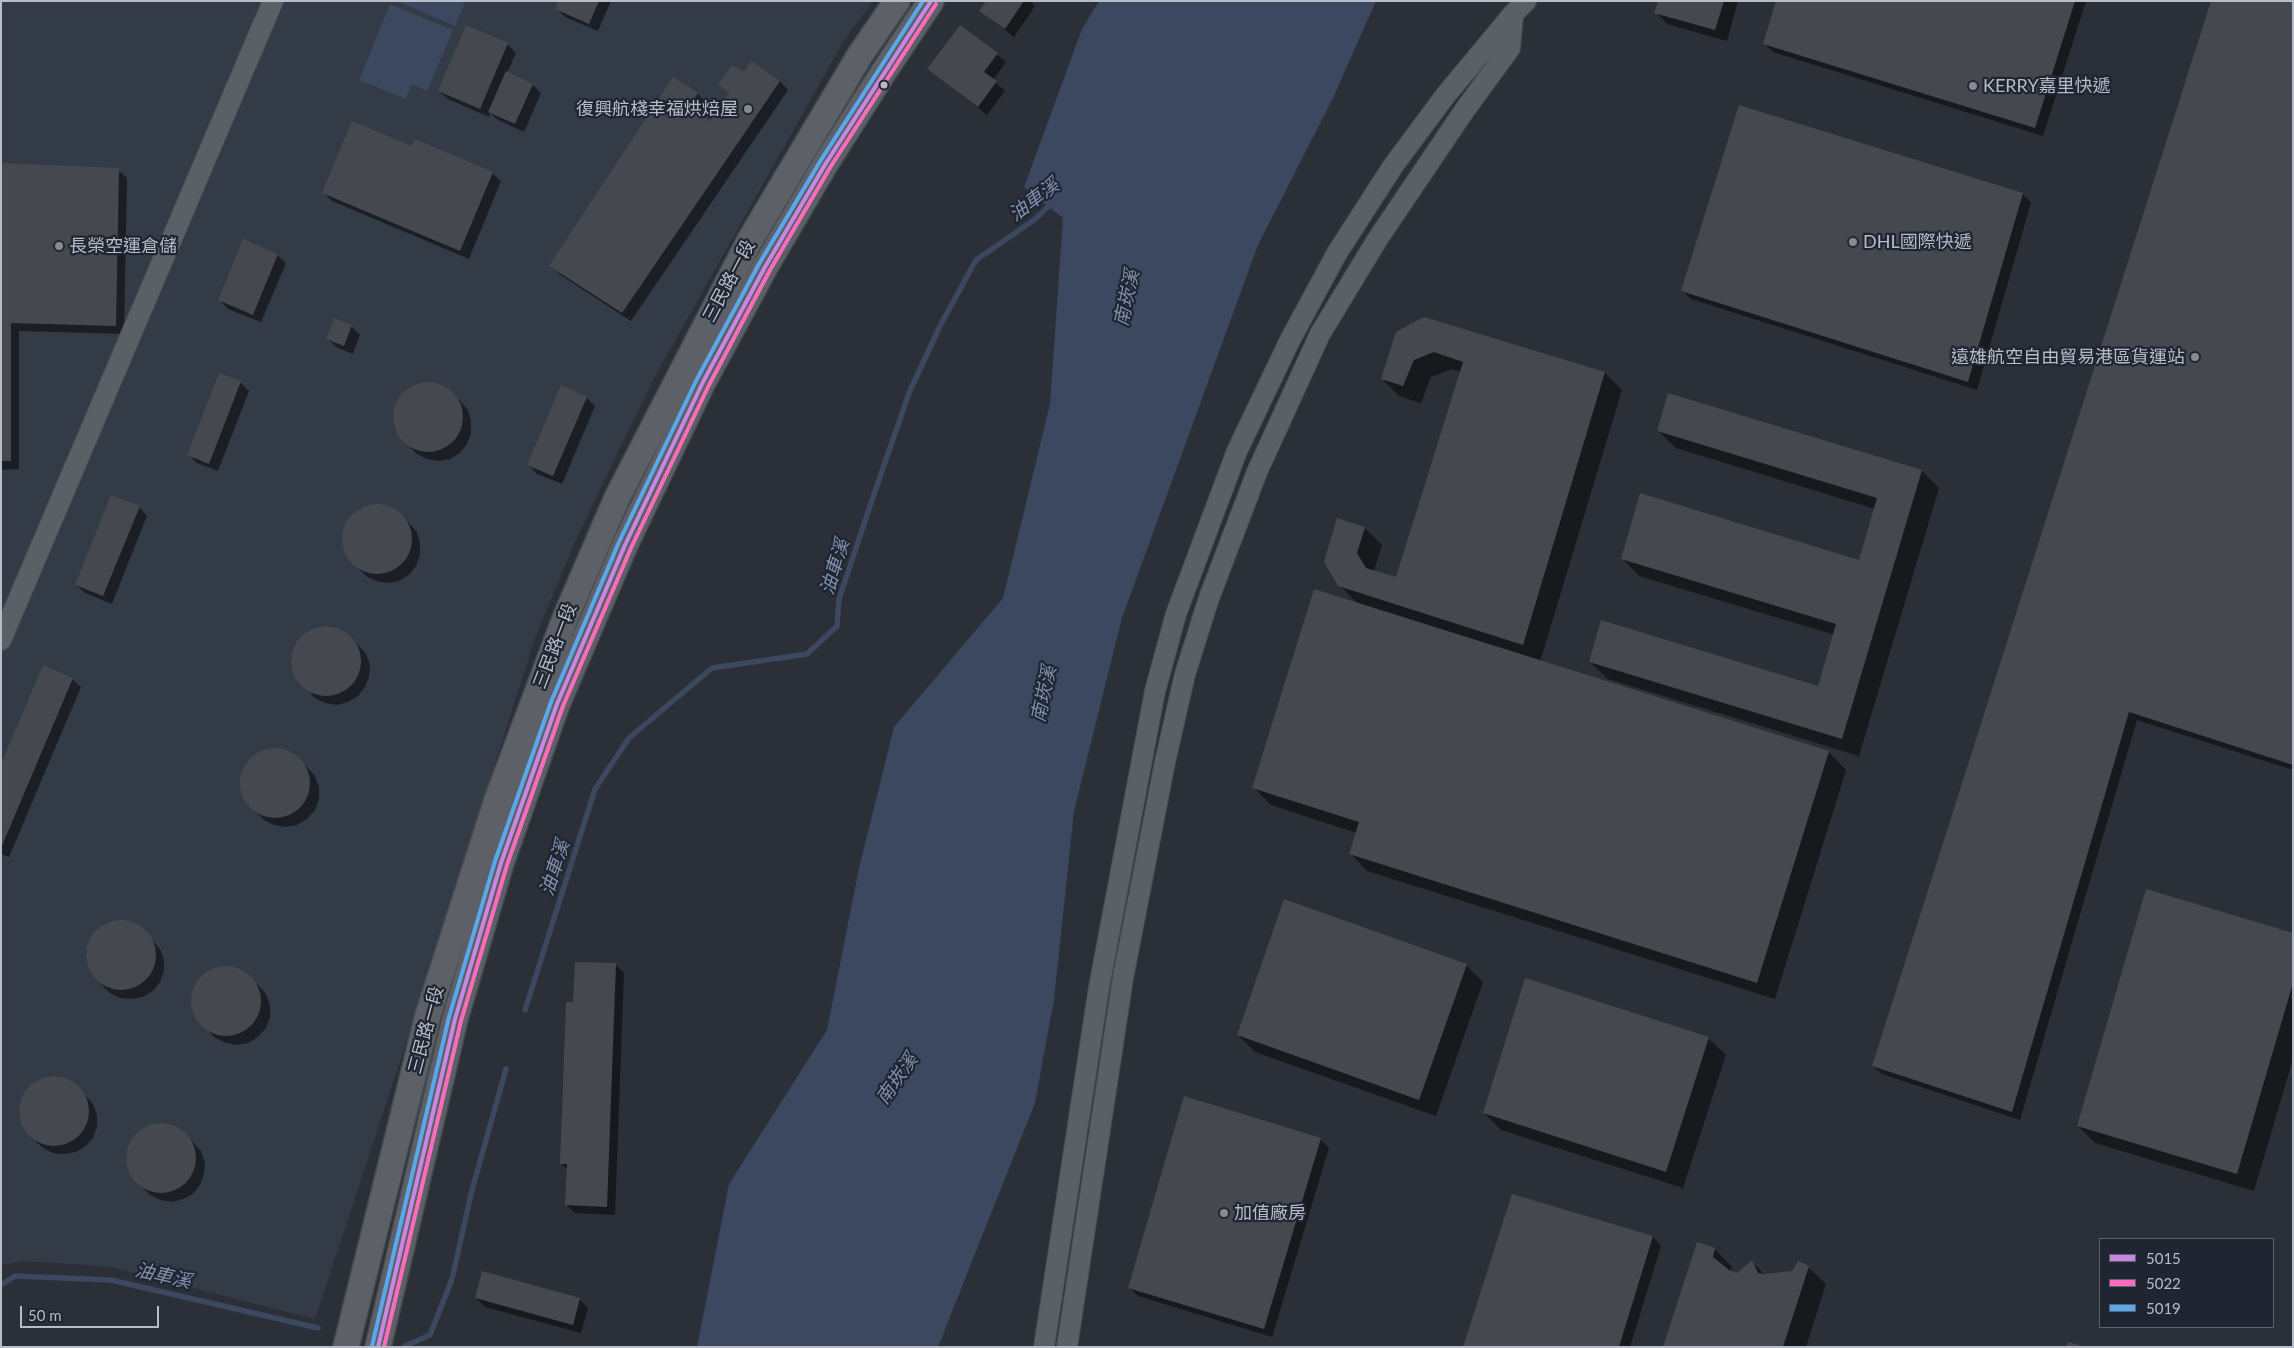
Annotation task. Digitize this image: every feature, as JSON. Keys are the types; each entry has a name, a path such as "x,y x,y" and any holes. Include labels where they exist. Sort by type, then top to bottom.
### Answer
{"main road":[{"name":"三民路一段","path":"346,1347 428,1015 497,800 566,616 617,498 750,240 860,55 897,1"},
{"name":"三民路一段","path":"378,1347 455,1019 501,863 557,704 625,545 703,382 765,267 826,164 883,73 932,1"}],"lane":[{"path":"1,640 273,1"},
{"path":"1044,1347 1102,968 1155,691 1176,614 1237,451 1290,340 1337,252 1399,158 1445,96 1520,8"},
{"path":"1067,1347 1123,978 1167,752 1185,674 1209,598 1257,472 1320,334 1377,240 1464,111 1510,48 1520,8"}],"shaded area":[{"path":"1,1 873,1 843,42 653,380 575,542 535,638 409,1034 315,1319 111,1267 25,1261 1,1265"}],"water":[{"path":"397,1 466,1 455,26"},
{"name":"南崁溪","path":"1099,1 1376,1 1333,98 1258,245 1122,618 1074,811 1054,1000 1035,1103 938,1347 697,1347 729,1184 827,1030 859,868 894,727 1003,598 1050,404 1063,218 1024,187 1082,29"},
{"path":"390,4 453,30 427,91 412,84 406,99 359,80"}],"building":[{"path":"558,1 599,1 589,24 555,9"},
{"path":"986,1 1024,1 1005,29 979,11"},
{"path":"1658,1 1724,1 1715,30 1654,13"},
{"name":"KERRY嘉里快遞","path":"1776,1 2075,1 2035,128 1763,44"},
{"name":"遠雄航空自由貿易港區貨運站","path":"2211,1 2293,1 2293,765 2129,712 2012,1112 1872,1066"},
{"path":"466,25 508,43 480,109 438,91"},
{"path":"960,25 998,53 984,72 997,81 978,107 927,69"},
{"path":"751,61 780,81 622,313 549,266 673,77 698,93 689,107 710,121 729,93 718,84 732,65 744,72"},
{"path":"506,71 533,84 515,124 488,112"},
{"name":"DHL國際快遞","path":"1739,105 2023,193 1968,382 1681,291"},
{"path":"352,121 412,146 415,139 493,172 460,251 322,193"},
{"name":"長榮空運倉儲","path":"1,163 119,168 116,326 11,323 11,461 1,461"},
{"path":"243,239 278,254 253,315 218,300"},
{"path":"1424,317 1605,372 1523,645 1338,586 1324,562 1337,518 1365,527 1357,553 1366,568 1396,577 1463,362 1434,352 1414,360 1403,386 1381,379 1396,332"},
{"path":"334,318 352,325 344,346 326,339"},
{"path":"219,373 241,381 209,464 187,455"},
{"path":"435,382 448,388 457,397 461,403 463,417 461,431 453,442 442,450 421,452 414,450 403,442 395,431 393,410 395,403 403,392 414,384"},
{"path":"561,385 587,397 553,476 527,465"},
{"path":"1668,393 1922,470 1842,739 1589,662 1601,620 1818,686 1836,624 1621,559 1640,493 1859,560 1877,498 1657,431"},
{"path":"111,495 140,506 103,596 75,585"},
{"path":"384,504 397,510 406,519 410,525 412,539 410,553 402,564 391,572 370,574 363,572 352,564 344,553 342,532 344,525 352,514 363,506"},
{"path":"1314,589 1829,751 1757,983 1349,854 1359,822 1252,788"},
{"path":"319,626 333,626 346,631 356,641 361,654 361,668 356,681 346,691 333,696 319,696 306,691 296,681 291,668 291,654 296,641 306,631"},
{"path":"43,665 73,678 1,848 1,764"},
{"path":"282,748 295,754 304,763 308,769 310,783 308,797 300,808 289,816 268,818 261,816 250,808 242,797 240,776 242,769 250,758 261,750"},
{"path":"2146,889 2293,933 2293,983 2237,1174 2077,1126"},
{"path":"1284,899 1467,964 1419,1100 1237,1035"},
{"path":"128,920 141,926 150,935 154,941 156,955 154,969 146,980 135,988 114,990 107,988 96,980 88,969 86,948 88,941 96,930 107,922"},
{"path":"575,962 616,963 607,1207 565,1205 567,1164 560,1164 566,1002 573,1002"},
{"path":"233,966 246,972 255,981 259,987 261,1001 259,1015 251,1026 240,1034 219,1036 212,1034 201,1026 193,1015 191,994 193,987 201,976 212,968"},
{"path":"1525,978 1709,1037 1666,1172 1483,1113"},
{"path":"61,1076 74,1082 83,1091 87,1097 89,1111 87,1125 79,1136 68,1144 47,1146 40,1144 29,1136 21,1125 19,1104 21,1097 29,1086 40,1078"},
{"name":"加值廠房","path":"1184,1096 1321,1138 1264,1329 1128,1288"},
{"path":"168,1123 181,1129 190,1138 194,1144 196,1158 194,1172 186,1183 175,1191 154,1193 147,1191 136,1183 128,1172 126,1151 128,1144 136,1133 147,1125"},
{"path":"1512,1194 1653,1236 1619,1347 1463,1347"},
{"path":"1697,1242 1715,1248 1713,1257 1729,1270 1737,1273 1752,1260 1758,1273 1766,1274 1792,1271 1798,1261 1809,1266 1783,1347 1663,1347"},
{"path":"482,1271 580,1298 573,1325 475,1298"},
{"path":"2068,1342 2082,1346 2082,1347 2066,1347"}],"waterway":[{"name":"油車溪","path":"525,1010 595,789 629,738 712,668 807,654 837,626 839,599 870,506 909,393 940,326 976,260 1034,220 1053,202"},
{"name":"油車溪","path":"405,1346 430,1335 452,1279 472,1190 506,1069"},
{"name":"油車溪","path":"1,1285 15,1276 111,1280 318,1328"}],"transit line":[{"name":"5019","path":"372,1346 449,1017 495,861 551,702 619,542 697,379 759,264 821,160 923,1"},
{"name":"5015","path":"378,1347 455,1019 501,863 557,704 625,545 703,382 765,267 826,163 931,1"},
{"name":"5022","path":"384,1347 461,1021 507,865 563,706 631,548 709,385 770,270 831,166 936,4"}],"place":[{"name":"KERRY嘉里快遞","path":"1973,86"},
{"name":"復興航棧幸福烘焙屋","path":"748,109"},
{"name":"DHL國際快遞","path":"1853,242"},
{"name":"長榮空運倉儲","path":"59,246"},
{"name":"遠雄航空自由貿易港區貨運站","path":"2195,357"},
{"name":"加值廠房","path":"1224,1213"}]}
